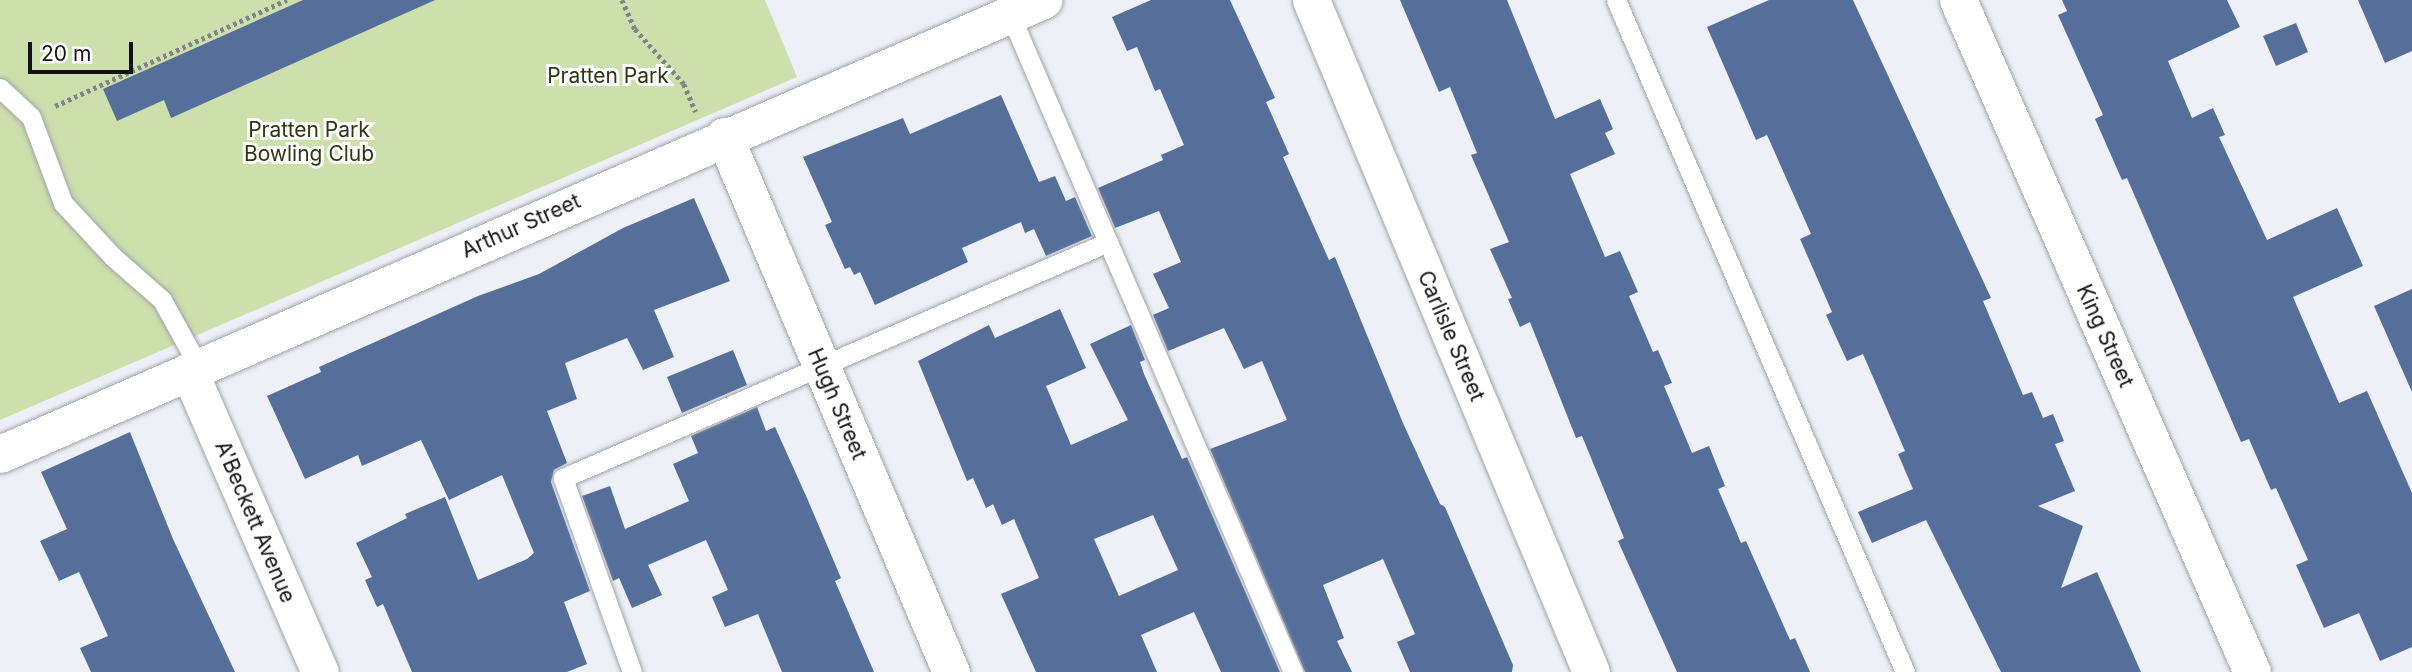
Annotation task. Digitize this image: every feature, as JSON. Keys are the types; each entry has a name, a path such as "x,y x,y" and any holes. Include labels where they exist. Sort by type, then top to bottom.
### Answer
{"street":[{"name":"Arthur Street","path":"0,454 1009,12 1043,0"},
{"name":"Carlisle Street","path":"1311,0 1591,672"},
{"name":"King Street","path":"1958,0 2252,672"},
{"name":"Hugh Street","path":"717,140 820,363 951,672"},
{"name":"A'Beckett Avenue","path":"194,369 320,672"}],"lane":[{"path":"1616,0 1905,672"},
{"path":"1009,12 1293,672"},
{"path":"0,89 31,117 63,203 111,256 162,300 194,369"},
{"path":"632,672 563,478 820,363 1108,242"}],"path":[{"path":"31,117 287,0"},
{"path":"622,0 635,29 684,85 717,140"}],"green space":[{"path":"0,0 765,0 797,77 0,420"}],"building":[{"path":"303,0 435,0 171,118 164,100 117,121 103,89"},
{"path":"1151,0 1230,0 1275,98 1266,102 1289,154 1283,157 1329,260 1335,257 1403,423 1440,504 1445,507 1513,665 1512,672 1410,672 1397,642 1415,634 1383,559 1323,585 1344,638 1337,641 1352,672 1305,672 1210,449 1287,420 1262,361 1244,369 1224,328 1168,351 1153,315 1169,308 1153,274 1181,262 1159,211 1115,228 1098,188 1163,160 1161,155 1184,145 1160,89 1155,91 1137,47 1127,51 1112,17"},
{"path":"1400,0 1507,0 1555,119 1600,99 1613,129 1605,133 1615,154 1570,174 1605,257 1620,251 1638,292 1629,296 1653,352 1658,350 1672,383 1664,386 1692,453 1709,446 1725,486 1718,489 1741,543 1746,541 1790,640 1795,638 1810,672 1677,672 1618,541 1624,538 1582,436 1576,438 1530,322 1520,327 1508,299 1512,298 1490,249 1509,242 1471,155 1477,153 1450,87 1439,92"},
{"path":"1769,0 1853,0 1991,298 1983,301 2023,395 2032,392 2043,418 2053,414 2064,441 2055,444 2075,491 2038,506 2083,526 2061,588 2097,572 2141,672 2001,672 1926,520 1872,543 1858,512 1913,489 1898,454 1905,451 1863,354 1847,361 1826,315 1832,312 1800,239 1811,234 1767,135 1756,140 1707,27"},
{"path":"2062,0 2227,0 2240,27 2168,61 2192,118 2213,108 2225,135 2219,137 2267,240 2337,208 2363,266 2293,297 2339,403 2367,391 2412,493 2412,647 2380,661 2359,613 2324,628 2296,565 2308,560 2276,488 2271,490 2249,439 2241,442 2127,178 2122,180 2095,119 2103,115 2058,15 2067,11"},
{"path":"2358,0 2412,0 2412,51 2385,63"},
{"path":"2296,23 2308,52 2276,66 2263,36"},
{"path":"1001,95 1039,182 1055,176 1066,201 1075,197 1092,236 1046,256 1034,229 1025,233 1021,222 962,248 968,262 875,305 860,272 854,275 850,267 845,269 825,225 832,222 803,157 903,118 910,134"},
{"path":"694,198 730,281 654,310 674,357 643,370 627,338 565,363 577,399 547,411 567,463 554,470 551,482 590,591 564,602 587,664 567,672 412,672 383,604 377,607 365,580 372,577 356,543 407,518 405,514 445,497 478,580 527,559 534,553 502,475 449,500 421,440 362,466 358,455 305,479 267,396 321,372 319,367 478,296 539,274 623,228"},
{"path":"2412,289 2412,392 2374,306"},
{"path":"1060,309 1086,368 1046,386 1071,445 1128,420 1090,344 1131,325 1145,360 1140,362 1144,374 1182,459 1187,457 1280,672 1221,672 1194,612 1141,635 1157,672 1036,672 1001,594 1039,578 1014,519 1002,525 993,504 986,508 973,478 967,481 918,361 989,325 995,338","holes":["1153,515 1178,570 1119,596 1094,539"]},
{"path":"733,350 747,385 682,413 667,377"},
{"path":"757,407 766,431 775,427 807,498 841,578 835,581 874,672 782,672 758,614 725,627 712,597 728,590 706,540 648,565 662,595 632,608 619,578 613,581 582,496 610,486 625,529 689,501 673,464 698,453 691,436"},
{"path":"130,432 173,539 235,672 91,672 80,648 108,636 79,572 59,581 40,541 67,529 41,472"}],"park label":[{"name":"Pratten Park","path":"608,76"},
{"name":"Pratten Park Bowling Club","path":"309,142"}]}
